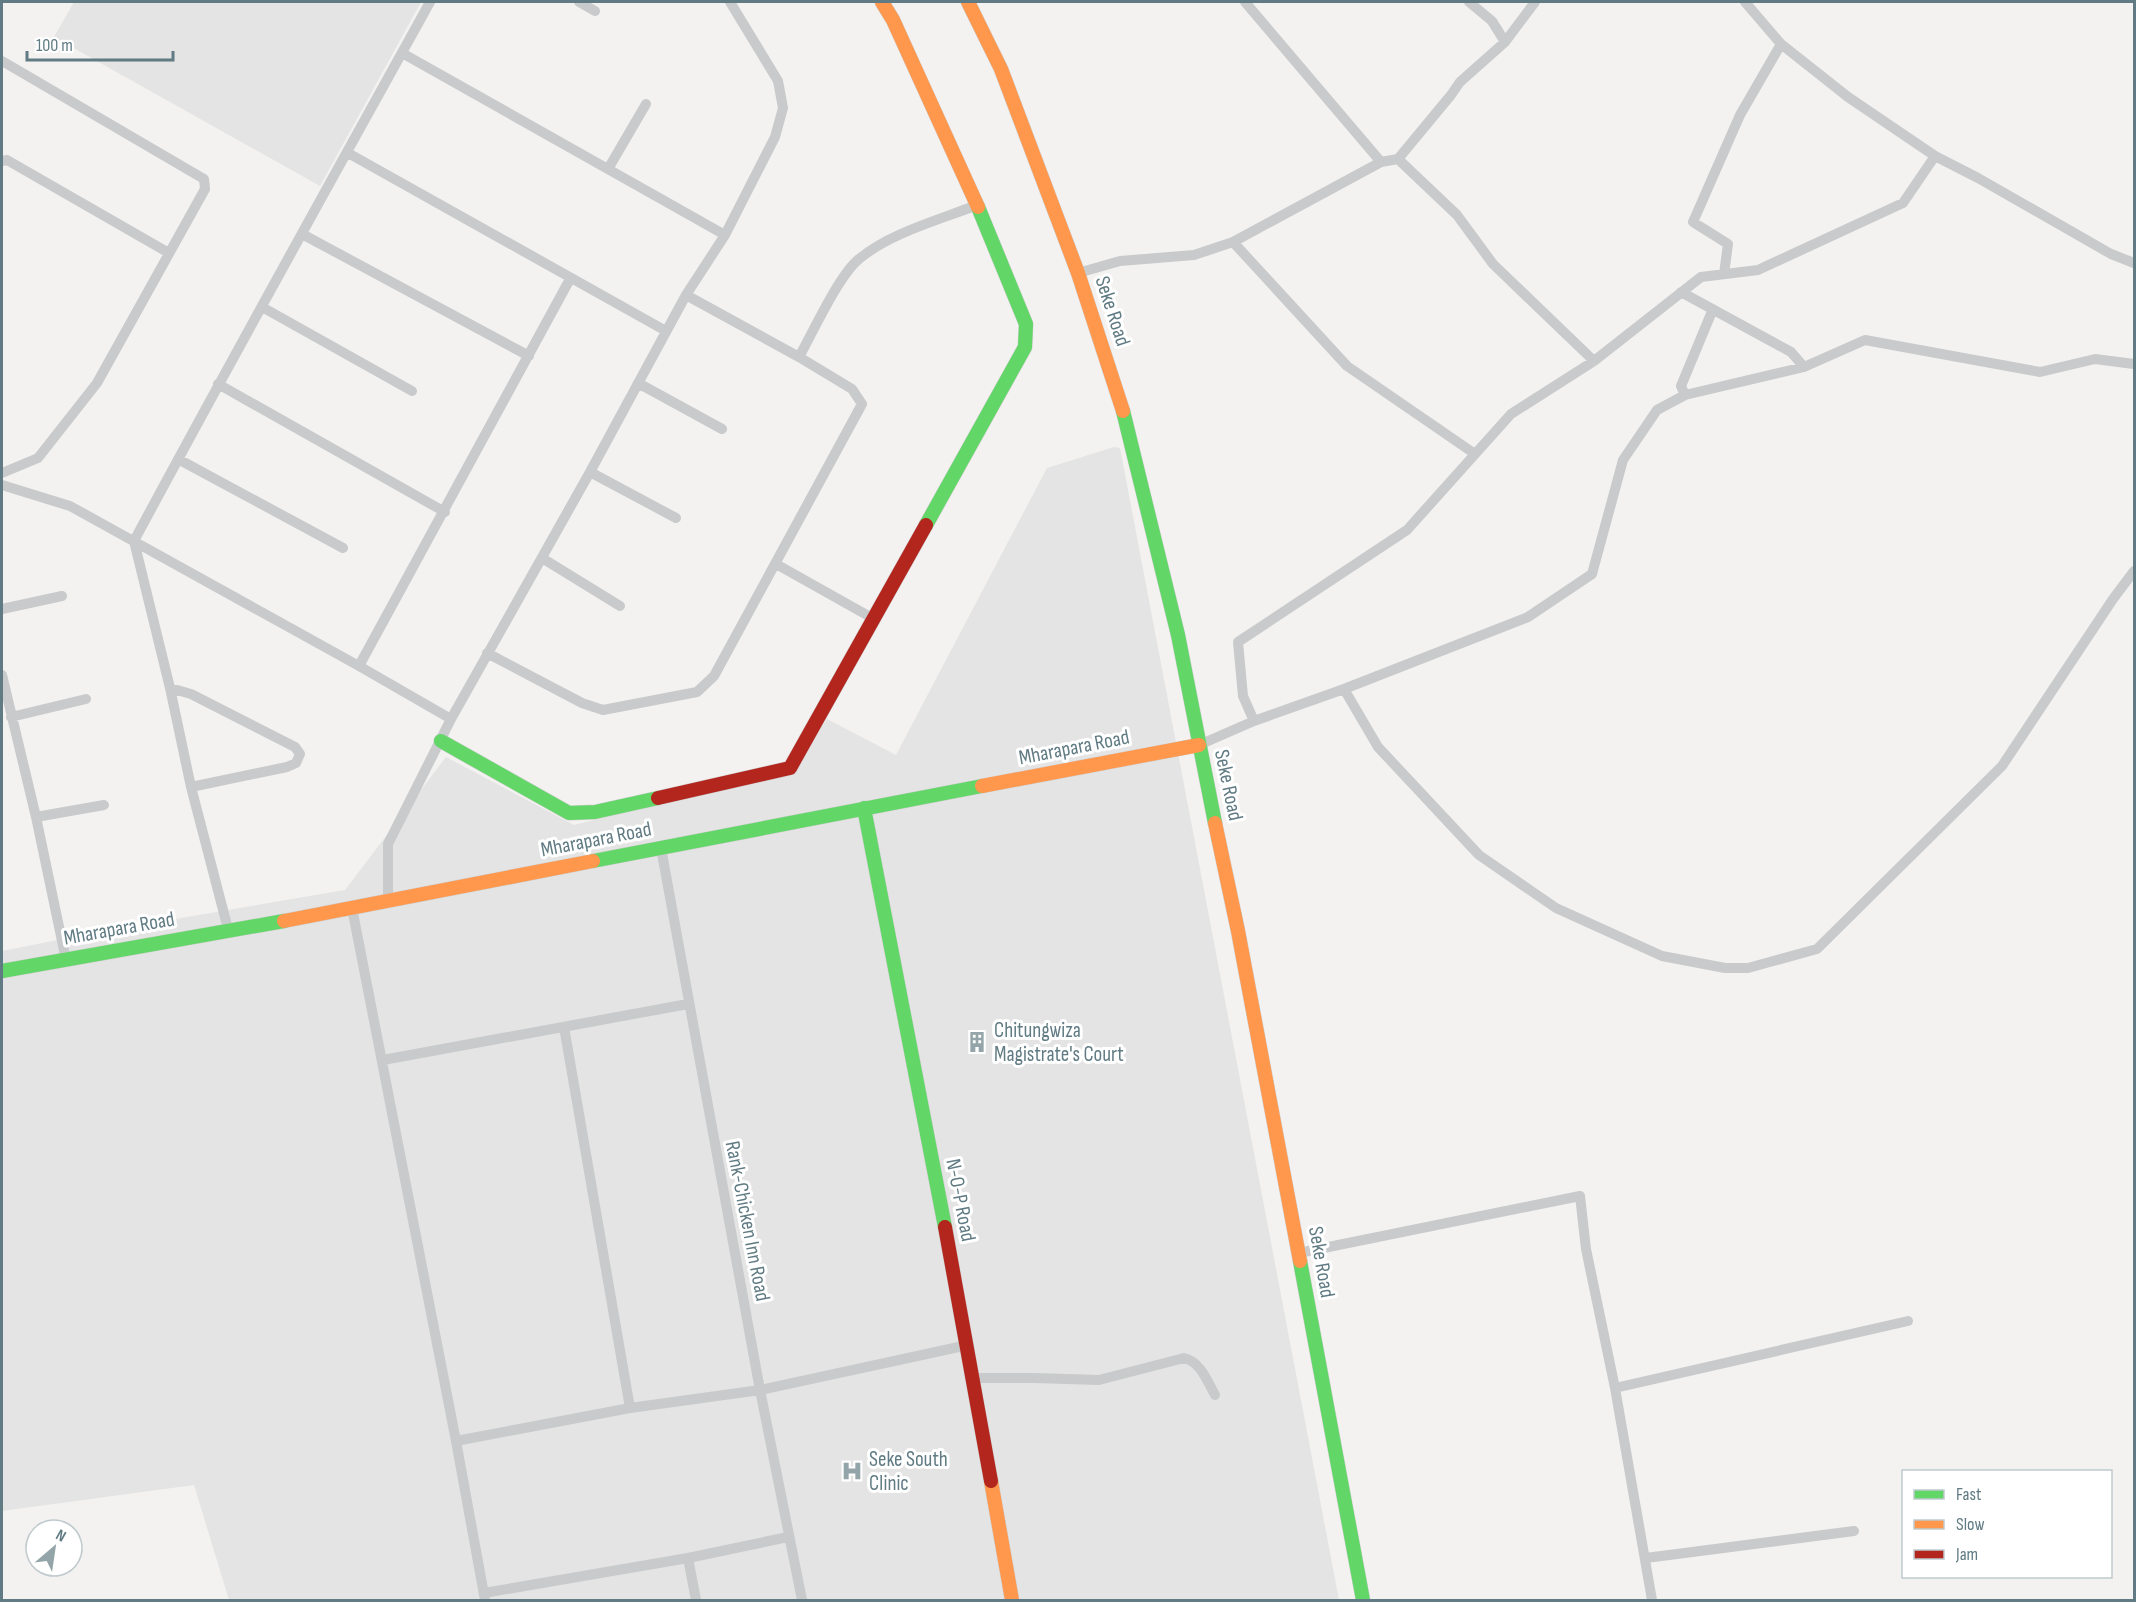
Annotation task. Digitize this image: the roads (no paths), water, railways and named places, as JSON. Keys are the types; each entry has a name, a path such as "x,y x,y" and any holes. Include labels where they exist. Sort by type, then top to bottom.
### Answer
{"main road":[{"path":"441,741 569,813 595,812 790,768 1025,347 1026,324 977,205 893,20 882,2"},
{"name":"Seke Road","path":"968,2 1001,69 1078,273 1121,405 1150,518 1178,635 1245,965 1363,1600"},
{"name":"Mharapara Road","path":"2,970 352,908 1199,745"},
{"name":"N-O-P Road","path":"864,808 968,1345 1012,1600"}],"street":[{"path":"228,929 191,787 170,688 134,541 218,384 430,2"},
{"path":"579,2 595,11"},
{"path":"388,901 388,844 451,719 590,472 686,295 725,235 775,137 783,108 778,81 730,2"},
{"path":"1245,2 1381,162"},
{"path":"1469,2 1492,21 1505,42"},
{"path":"1078,273 1120,261 1194,255 1233,242 1381,162 1398,159 1460,82 1505,42 1535,2"},
{"path":"1745,2 1781,44 1848,98 1935,156 2111,254 2134,263"},
{"path":"1724,274 1728,244 1693,222 1740,115 1781,44"},
{"path":"402,53 725,235"},
{"path":"2,61 204,179 205,189 98,383 38,459 2,473"},
{"path":"608,169 646,104"},
{"path":"348,153 666,331"},
{"path":"1254,721 1243,696 1238,642 1407,530 1511,414 1594,362 1701,277 1758,270 1903,203 1935,156"},
{"path":"1398,159 1457,215 1493,264 1594,362"},
{"path":"2,161 7,160 169,253"},
{"path":"799,357 840,284 859,259 891,240 977,205"},
{"path":"302,234 529,356"},
{"path":"1233,242 1347,366 1475,454"},
{"path":"359,666 570,279"},
{"path":"1682,292 1791,352 1804,367"},
{"path":"488,653 582,703 603,710 697,692 714,676 776,564 862,404 852,389 686,295"},
{"path":"262,307 412,391"},
{"path":"1685,395 1681,386 1713,309"},
{"path":"1199,745 1254,721 1344,689 1528,617 1592,574 1623,460 1657,410 1685,395 1804,367 1865,340 2040,372 2095,359 2134,364"},
{"path":"638,383 722,429"},
{"path":"218,384 445,512"},
{"path":"178,459 343,548"},
{"path":"590,472 676,518"},
{"path":"2,485 70,506 451,719"},
{"path":"542,558 620,606"},
{"path":"776,564 874,619"},
{"path":"1344,689 1378,747 1479,855 1556,908 1662,956 1725,968 1748,968 1817,949 2002,766 2134,571"},
{"path":"2,609 62,596"},
{"path":"2,675 36,817 66,960"},
{"path":"170,688 191,694 294,747 300,754 296,763 287,767 191,787"},
{"path":"11,717 86,699"},
{"path":"36,817 104,805"},
{"name":"Rank-Chicken Inn Road","path":"661,848 760,1390 802,1600"},
{"path":"352,908 456,1441 484,1597 788,1537"},
{"path":"383,1060 688,1004"},
{"path":"564,1027 630,1408"},
{"path":"1299,1252 1580,1196 1586,1249 1615,1388 1652,1600"},
{"path":"1615,1388 1908,1321"},
{"path":"456,1441 630,1408 760,1390 968,1345"},
{"path":"974,1378 1099,1380 1184,1358 1192,1360 1200,1368 1215,1395"},
{"path":"1646,1558 1854,1531"},
{"path":"688,1558 696,1600"}],"place":[{"name":"Chitungwiza Magistrate's Court","path":"977,1042"},
{"name":"Seke South Clinic","path":"852,1471"}]}
